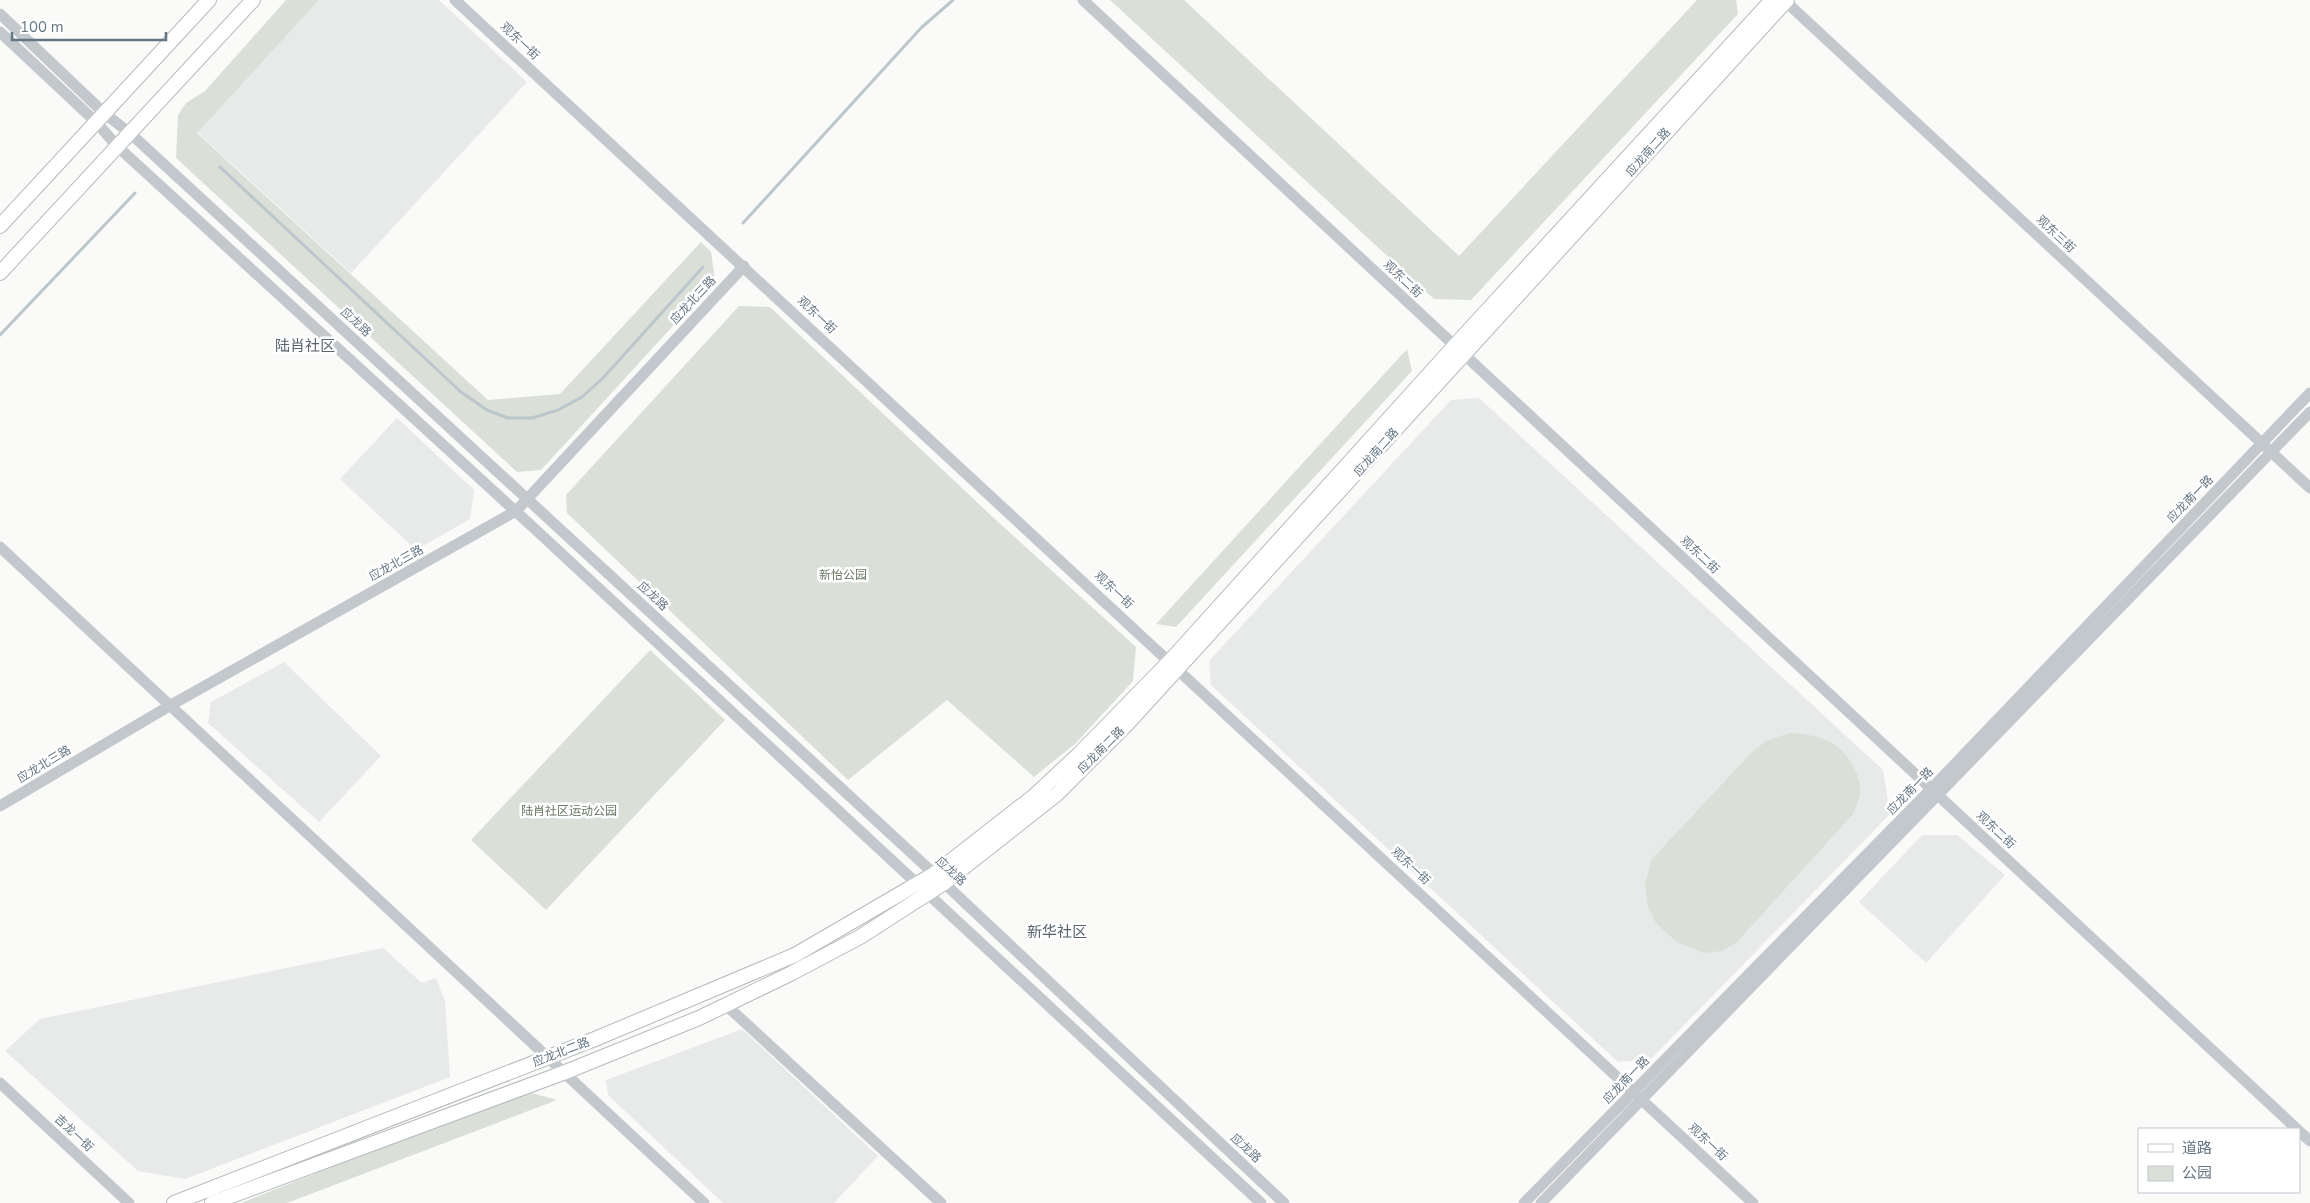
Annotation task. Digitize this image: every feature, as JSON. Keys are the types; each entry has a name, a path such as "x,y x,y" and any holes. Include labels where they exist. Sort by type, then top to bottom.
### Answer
{"main road":[{"path":"0,226 209,0"},
{"path":"0,273 131,134 253,0"},
{"name":"应龙南二路","path":"939,878 1057,794 1128,724 1175,665 1460,350 1782,0"},
{"name":"应龙北二路","path":"174,1203 547,1058 795,955 918,883 939,878"},
{"name":"应龙北二路","path":"212,1203 563,1073 699,1018 860,937 928,893 939,878"}],"street":[{"name":"观东一街","path":"455,0 1175,665 1753,1203"},
{"name":"观东二街","path":"1083,0 2296,1128"},
{"name":"观东三街","path":"1782,0 2310,488"},
{"name":"应龙路","path":"0,14 100,118 118,147 516,511 1261,1203"},
{"name":"应龙路","path":"0,32 100,118 131,134 939,878 1284,1203"},
{"name":"应龙北三路","path":"0,806 171,704 516,511 529,500 744,266"},
{"name":"应龙南一路","path":"1935,792 2310,393"},
{"name":"应龙南一路","path":"1524,1203 1638,1095 2310,412"},
{"path":"0,547 171,704 704,1203"},
{"path":"726,1005 941,1203"},
{"name":"吉龙一街","path":"0,1083 129,1203"},
{"name":"应龙南一路","path":"1541,1203 1638,1095"},
{"name":"观东二街","path":"2300,1132 2310,1141"}],"shaded area":[{"path":"319,0 439,0 527,82 351,273 197,132"},
{"path":"1479,398 1883,770 1890,814 1651,1059 1618,1062 1211,685 1209,661 1451,400"},
{"path":"397,418 474,490 470,519 416,550 340,479"},
{"path":"284,662 381,756 319,822 208,723 211,702"},
{"path":"1922,835 1957,835 2005,875 1926,963 1859,902"},
{"path":"383,948 422,983 436,978 445,1001 450,1077 185,1179 138,1171 5,1051 40,1019"},
{"path":"742,1029 878,1156 834,1203 723,1203 608,1095 606,1080"}],"green space":[{"path":"286,0 319,0 197,133 488,400 560,394 701,242 711,252 715,280 541,470 517,472 176,158 178,115 186,103 205,91"},
{"path":"1110,0 1184,0 1459,256 1697,0 1736,0 1738,14 1471,300 1434,299"},
{"name":"新怡公园","path":"739,306 770,307 998,522 1136,647 1133,681 1076,743 1034,777 947,700 848,780 567,513 566,495"},
{"path":"1407,349 1412,371 1176,627 1156,624"},
{"name":"陆肖社区运动公园","path":"650,650 725,720 546,910 471,840"},
{"path":"1790,733 1823,739 1835,745 1847,756 1856,771 1860,787 1860,795 1853,814 1737,942 1722,951 1704,953 1677,942 1656,923 1648,907 1645,886 1651,860 1754,750 1768,740"},
{"path":"524,1091 557,1100 287,1203 241,1203"}],"waterway":[{"path":"743,223 921,28 953,0"},
{"path":"220,167 461,392 487,410 508,418 532,418 558,410 582,397 603,378 703,267"},
{"path":"0,335 135,193"}],"district":[{"name":"陆肖社区","path":"305,346"},
{"name":"新华社区","path":"1057,932"}]}
